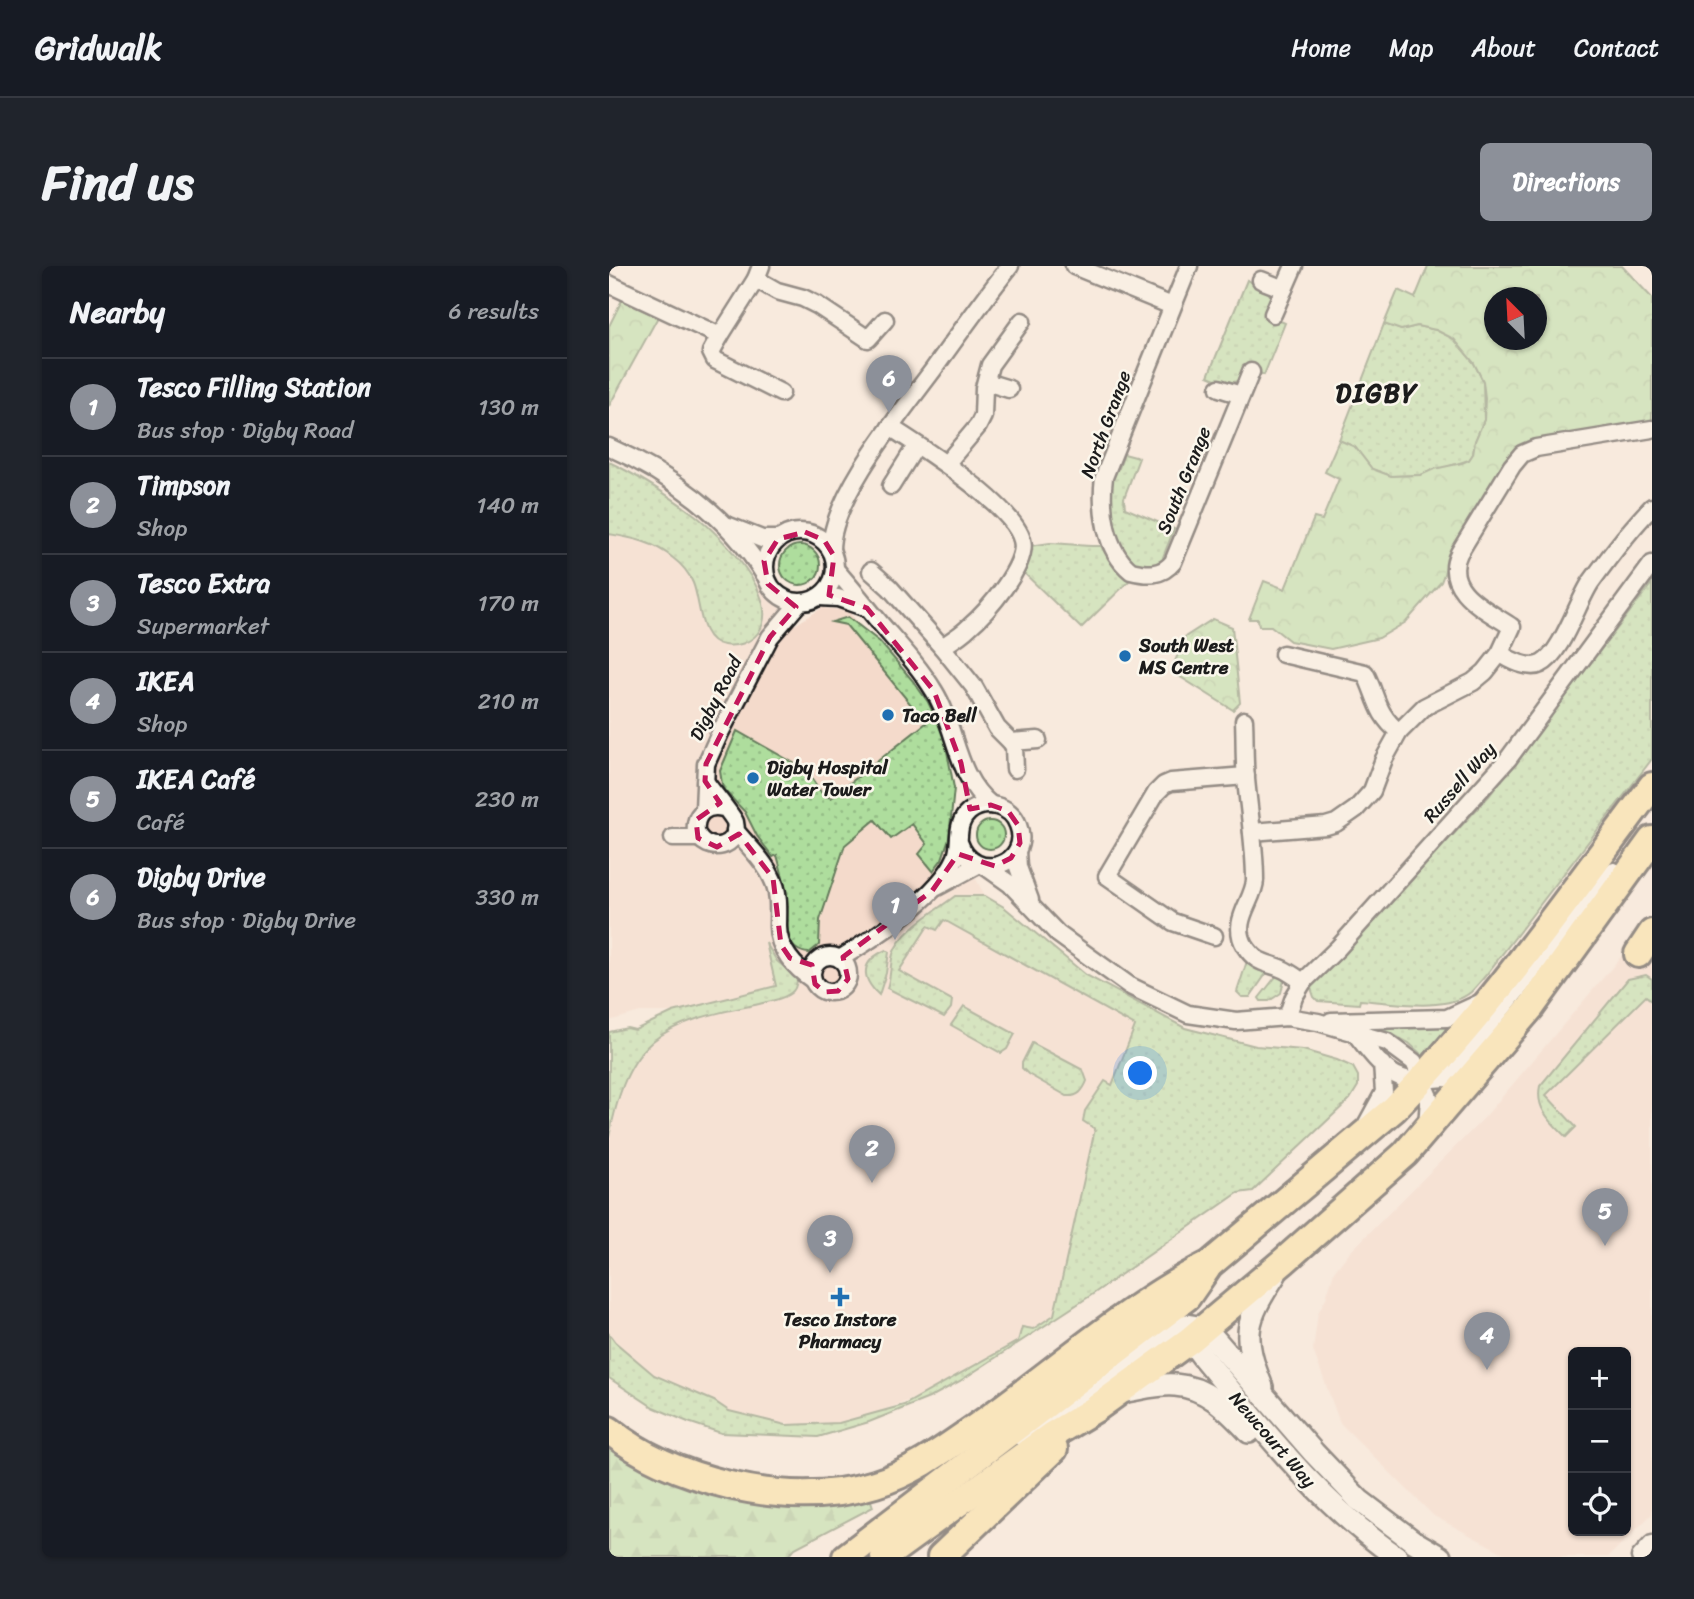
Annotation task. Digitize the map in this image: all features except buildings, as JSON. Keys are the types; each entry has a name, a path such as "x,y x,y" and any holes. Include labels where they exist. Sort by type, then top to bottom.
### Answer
{"main road":[{"path":"609,1430 638,1449 704,1479 742,1488 798,1495 835,1493 875,1484 935,1456 1146,1301 1178,1280 1210,1264 1394,1109 1492,998 1652,786"},
{"path":"884,1557 1052,1435 1117,1393 1284,1261 1405,1154 1531,1007 1652,838"},
{"path":"846,1557 1187,1297 1210,1264"},
{"path":"941,1557 1095,1409"}],"street":[{"path":"805,532 824,521 842,503 890,427 1010,266"},
{"path":"1074,266 1172,306"},
{"name":"North Grange","path":"1155,573 1131,571 1114,551 1106,527 1103,486 1104,477 1189,266"},
{"path":"1273,314 1294,266"},
{"path":"781,393 715,360 711,352 759,273 777,291 817,305 868,339 885,320"},
{"path":"1261,280 1284,289"},
{"path":"609,284 720,335"},
{"path":"946,464 978,426 985,405 986,382 995,356 1022,321"},
{"name":"South Grange","path":"1155,573 1173,562 1251,372"},
{"path":"986,382 1009,389"},
{"path":"1219,388 1241,395"},
{"path":"890,427 946,464 1009,517 1023,541 1020,561 992,604 968,629 942,647"},
{"path":"1252,832 1326,826 1347,817 1372,791 1384,759 1399,732 1434,700 1480,677 1500,653 1512,626 1473,601 1455,580 1454,567 1459,553 1517,459 1536,448 1652,429"},
{"path":"891,486 916,446"},
{"path":"609,447 653,469 727,525 750,552 776,594 784,599 799,603 819,597 838,598 867,608"},
{"path":"819,597 832,583 835,569 831,534 842,503"},
{"path":"1500,653 1506,658 1529,666 1541,664 1554,652 1590,584 1652,507"},
{"path":"727,525 762,538 778,539"},
{"path":"765,576 764,561 770,547 789,533 805,532 817,536 831,550"},
{"name":"Russell Way","path":"1287,1017 1303,982 1338,948 1509,758 1652,564"},
{"path":"835,569 906,653 934,691 972,785 991,805 1008,811 1019,825 1018,866 1034,909"},
{"path":"871,571 890,588 974,687 997,728 1014,747 1015,769"},
{"name":"Digby Road","path":"770,637 776,594"},
{"name":"Digby Road","path":"704,809 706,764 770,637 799,603"},
{"path":"1283,654 1365,673 1381,714 1386,722 1399,732"},
{"path":"1244,720 1255,882 1243,911 1241,937 1245,946 1258,960 1267,966 1280,967 1303,982"},
{"path":"1011,742 1038,740"},
{"path":"961,763 968,811 958,835 965,856 1010,884 1058,934 1130,986 1188,1014 1236,1021 1287,1017 1318,1021 1387,1042 1414,1062 1429,1097 1427,1128"},
{"path":"1214,936 1173,922 1107,876 1156,793 1164,785 1184,780 1246,776"},
{"path":"705,781 735,822 733,836 725,845"},
{"path":"962,820 978,807 991,805"},
{"path":"723,808 715,806 704,809 698,816 697,832 711,846 725,845 753,852"},
{"path":"735,830 773,878 778,898 778,931 781,945 802,973 814,972 827,956 844,963 860,957 871,940 935,888 982,866 1004,863 1017,851"},
{"path":"1353,1031 1382,1064 1401,1078 1446,1078 1626,857 1652,838"},
{"path":"935,888 956,856 959,842"},
{"path":"814,972 819,989 825,992 838,990 848,979 844,963"},
{"path":"1318,1021 1447,1018 1492,998"},
{"path":"1358,1140 1384,1092 1382,1064"},
{"path":"1268,1401 1253,1364 1249,1340 1251,1315 1284,1261"},
{"path":"929,1495 1065,1409 1169,1333 1194,1331 1187,1297"},
{"name":"Newcourt Way","path":"1194,1331 1268,1401 1359,1500 1413,1541 1440,1557"},
{"name":"Newcourt Way","path":"1194,1331 1242,1405 1312,1485 1372,1540 1397,1557"},
{"path":"1117,1393 1173,1384 1196,1389 1215,1399 1267,1450 1312,1485"},
{"path":"1640,1557 1652,1544"}],"highlighted area":[{"path":"805,532 824,540 834,556 829,595 867,608 934,691 961,763 970,809 991,805 1008,811 1018,825 1020,843 1011,858 995,866 958,854 932,891 843,957 848,979 838,991 825,992 815,984 812,965 790,958 781,945 773,878 739,834 717,847 698,838 696,820 720,803 705,781 706,764 770,637 796,607 768,584 764,561 778,539"}],"shaded area":[{"path":"609,462 652,485 697,517 795,625 822,608 848,611 928,703 948,826 985,896 1004,907 1086,975 1185,1028 1256,1046 1303,1050 1353,1067 1358,1076 1358,1086 1350,1099 1253,1191 1238,1193 1053,1319 969,1371 918,1397 876,1413 822,1428 751,1419 690,1396 636,1367 609,1335 609,1130 620,1085 670,1012 640,1012 609,1021"},
{"path":"1637,938 1652,952 1652,1514 1631,1535 1631,1347 1568,1347 1568,1536 1629,1536 1608,1557 1511,1557 1434,1516 1340,1423 1313,1350 1318,1313 1334,1272 1348,1254 1485,1117"}],"green space":[{"path":"1428,266 1622,266 1652,298 1652,421 1529,443 1453,550 1441,582 1406,622 1379,638 1331,649 1290,641 1271,626 1259,626 1258,619 1249,619 1264,581 1285,589 1314,518 1322,520 1339,479 1325,472 1339,440 1355,447 1372,469 1391,476 1421,475 1469,460 1484,420 1483,381 1474,363 1454,339 1436,330 1417,326 1401,330 1384,324 1398,290 1415,298"},
{"path":"1247,280 1267,290 1272,299 1265,314 1285,323 1264,375 1243,366 1237,381 1227,384 1208,376"},
{"path":"622,300 658,317 609,406 609,326"},
{"path":"1384,324 1401,330 1417,326 1436,330 1454,339 1474,363 1483,381 1484,420 1469,460 1421,475 1391,476 1372,469 1355,447 1339,440"},
{"path":"1124,454 1139,458 1124,498 1125,508 1174,529 1163,557 1166,559 1151,567 1138,566 1128,558 1114,530 1110,513 1110,484 1115,468 1119,468"},
{"path":"609,462 664,493 695,515 733,552 756,586 763,603 764,619 755,636 738,645 716,642 705,629 696,591 682,566 651,544 609,534"},
{"path":"1050,543 1101,546 1115,569 1131,579 1081,628 1020,569 1030,546"},
{"path":"800,545 808,546 814,551 819,557 819,573 814,579 808,584 800,585 792,584 786,579 781,573 780,565 781,557 786,551 792,546"},
{"path":"1652,583 1652,759 1486,975 1471,992 1447,1002 1418,1005 1360,1000 1359,1004 1318,1001 1311,988 1313,983 1489,796"},
{"path":"848,617 880,642 913,681 928,702 944,735 954,788 949,838 942,859 933,871 919,854 927,844 912,824 891,839 875,820 845,845 820,920 819,945 809,953 800,951 790,940 786,893 777,855 773,857 757,836 745,812 724,790 720,771 737,731 806,770 823,795 831,798 926,723 846,625 832,622"},
{"path":"1213,619 1232,627 1240,703 1233,710 1171,671 1185,637"},
{"path":"990,821 1000,825 1004,835 1000,845 990,849 980,845 976,835 980,825"},
{"path":"955,896 985,896 1004,907 1086,975 1185,1028 1256,1046 1303,1050 1337,1060 1353,1067 1358,1076 1358,1086 1350,1099 1253,1191 1238,1193 1090,1296 960,1381 929,1398 869,1422 818,1437 721,1433 653,1407 609,1378 609,1334 654,1375 714,1401 729,1411 786,1425 839,1423 904,1405 1018,1341 1022,1327 1033,1329 1054,1315 1095,1129 1083,1121 1085,1111 1105,1081 1112,1085 1135,1026 944,920 937,930 928,926 899,971 952,1000 951,1008 944,1017 887,988 897,945 911,929"},
{"path":"766,943 777,961 795,976 797,981 794,990 777,999 690,1021 653,1041 635,1061 623,1085 609,1137 609,1032 627,1028 635,1030 673,1012 776,986"},
{"path":"886,950 889,952 886,973 879,995 869,982 866,970 872,959"},
{"path":"1247,961 1268,971 1250,997 1242,997 1237,992"},
{"path":"1278,974 1284,980 1281,993 1269,1001 1261,1001 1259,998"},
{"path":"1646,975 1652,979 1652,1001 1646,996 1546,1095 1576,1127 1566,1137 1542,1108 1540,1086 1628,979"},
{"path":"964,1006 1015,1034 1007,1049 1001,1053 951,1025"},
{"path":"1385,1025 1446,1029 1423,1056 1409,1043 1384,1030 1381,1027"},
{"path":"1032,1043 1083,1070 1087,1081 1080,1093 1067,1096 1022,1068"},
{"path":"609,1448 676,1480 789,1509 870,1498 873,1507 795,1548 787,1557 609,1557"}],"place":[{"name":"Digby Drive","path":"889,413"},
{"name":"South West MS Centre","path":"1125,656"},
{"name":"Taco Bell","path":"888,715"},
{"name":"Digby Hospital Water Tower","path":"753,778"},
{"name":"Tesco Filling Station","path":"895,940"},
{"name":"Timpson","path":"872,1183"},
{"name":"IKEA Café","path":"1605,1246"},
{"name":"Tesco Extra","path":"830,1273"},
{"name":"Tesco Instore Pharmacy","path":"840,1297"},
{"name":"IKEA","path":"1487,1370"}],"district":[{"name":"DIGBY","path":"1377,393"}]}
